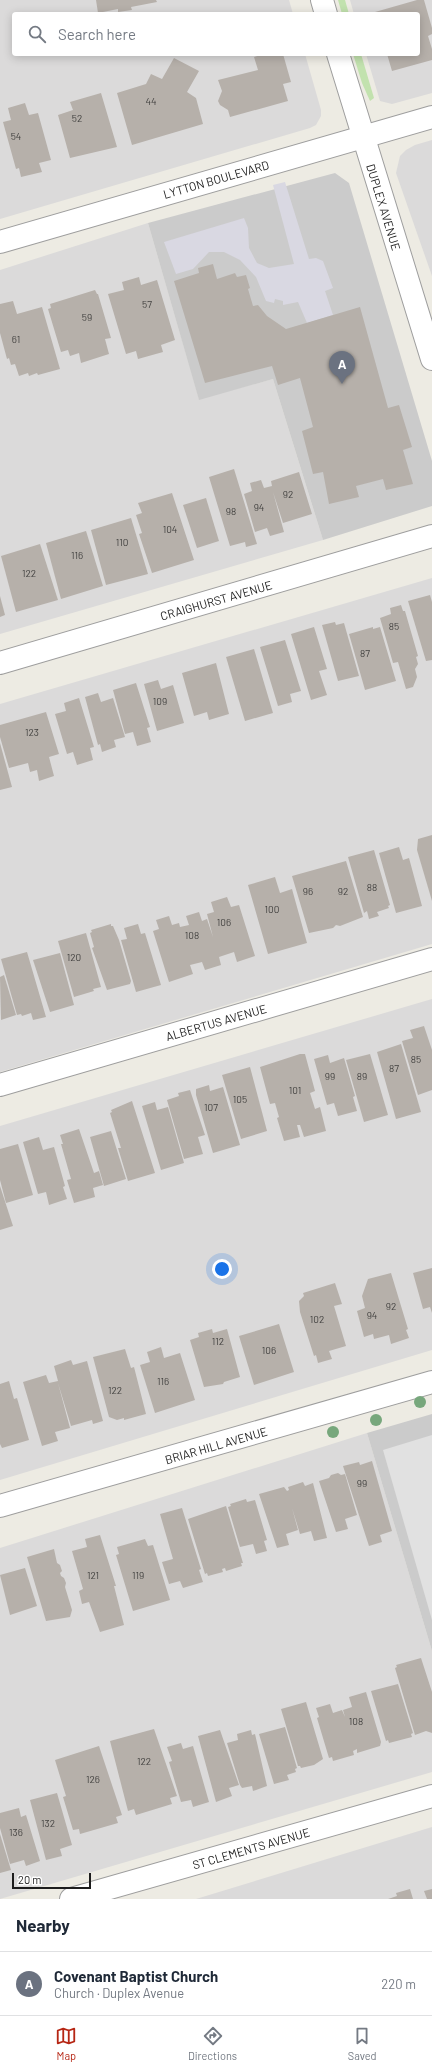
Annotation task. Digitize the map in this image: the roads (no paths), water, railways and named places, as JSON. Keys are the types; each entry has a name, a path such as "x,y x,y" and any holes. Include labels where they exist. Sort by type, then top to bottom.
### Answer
{"street":[{"path":"322,0 325,12"},
{"name":"DUPLEX AVENUE","path":"339,56 432,359"},
{"name":"LYTTON BOULEVARD","path":"0,242 432,117"},
{"name":"CRAIGHURST AVENUE","path":"0,663 432,536"},
{"name":"ALBERTUS AVENUE","path":"0,1085 432,959"},
{"name":"BRIAR HILL AVENUE","path":"0,1506 432,1382"},
{"name":"ST CLEMENTS AVENUE","path":"71,1899 432,1796"}],"place":[{"name":"Covenant Baptist Church","path":"342,384"}]}
